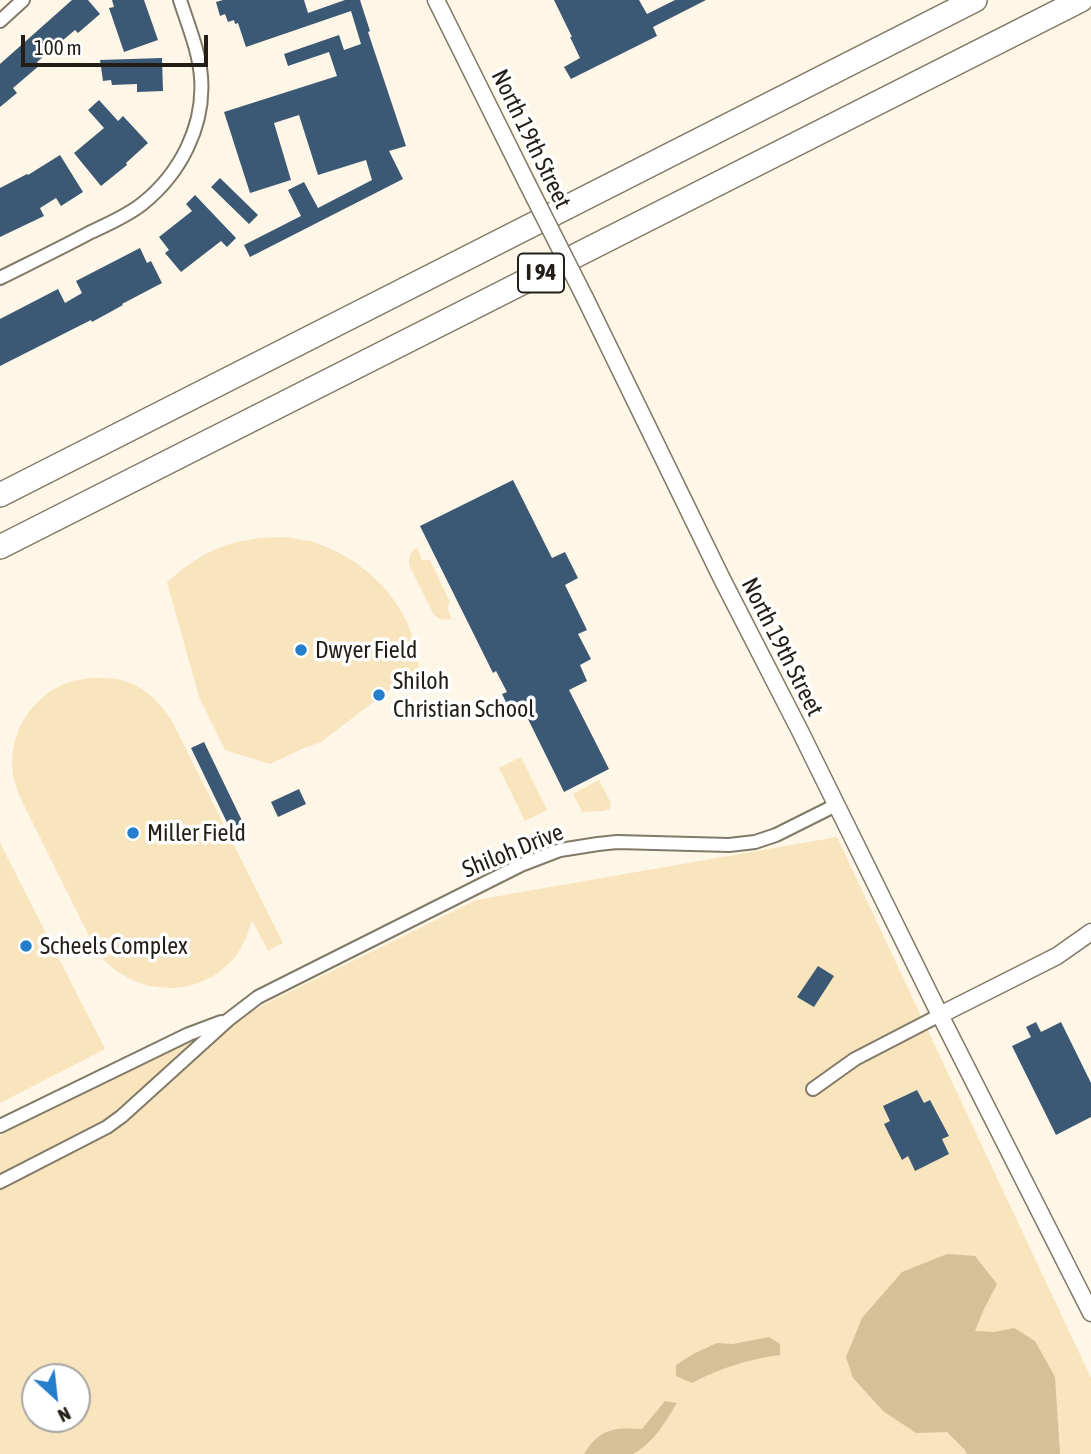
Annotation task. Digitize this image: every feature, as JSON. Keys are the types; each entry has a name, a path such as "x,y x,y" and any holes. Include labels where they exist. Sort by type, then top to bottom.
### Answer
{"highway":[{"name":"I 94","path":"0,495 975,0"},
{"name":"I 94","path":"0,547 1081,0"}],"street":[{"path":"0,21 23,0"},
{"path":"0,278 128,214 153,194 184,155 197,123 201,92 200,65 180,0"},
{"name":"North 19th Street","path":"436,0 940,1016 1091,1313"},
{"name":"Shiloh Drive","path":"0,1182 107,1127 248,1004 515,868 540,857 579,846 617,842 729,845 755,842 776,835 836,804"},
{"path":"813,1089 855,1059 1057,956 1091,932"},
{"name":"Shiloh Drive","path":"0,1126 189,1034 228,1020"}],"shaded area":[{"name":"Dwyer Field","path":"284,537 313,542 333,550 375,578 397,604 405,619 419,667 321,742 270,764 225,750 199,697 167,582 181,570 221,547 250,540"},
{"path":"417,548 422,560 430,560 450,602 447,608 452,619 442,620 434,615 409,565 411,553"},
{"path":"118,679 137,686 157,701 167,714 283,943 268,951 252,920 240,949 220,971 188,986 170,988 136,981 119,973 100,955 19,795 13,777 12,760 18,732 32,708 54,689 77,680"},
{"path":"521,757 547,810 525,821 499,768"},
{"path":"599,780 611,803 610,809 582,812 573,794"},
{"path":"837,837 1091,1378 1091,1454 0,1454 0,1135 476,900"},
{"name":"Scheels Complex","path":"0,843 105,1049 0,1103"},
{"path":"947,1254 975,1256 997,1284 975,1331 994,1332 1014,1328 1035,1341 1055,1377 1060,1454 967,1454 947,1432 916,1433 883,1411 853,1378 846,1357 862,1318 902,1272"},
{"path":"769,1337 780,1344 780,1355 735,1365 692,1383 676,1376 676,1365 717,1343 733,1344"},
{"path":"665,1401 677,1403 658,1432 633,1454 584,1454 595,1439 608,1431 642,1429"}],"building":[{"path":"72,0 88,0 100,14 78,33 75,30 37,62 40,65 13,88 17,93 0,107 0,64"},
{"path":"112,0 144,0 158,40 124,52 109,8 114,7"},
{"path":"304,0 308,13 345,0 360,0 406,146 389,151 403,179 250,257 244,245 301,216 288,190 304,182 318,208 372,180 366,160 318,175 299,115 274,123 291,180 250,193 224,112 337,76 329,52 288,66 284,54 339,35 344,50 361,44 351,11 246,47 238,23 235,24 234,20 228,22 225,14 220,16 216,2"},
{"path":"554,0 639,0 647,14 675,0 706,0 653,27 657,36 571,79 564,67 580,58"},
{"path":"162,58 163,91 137,92 137,84 112,85 111,80 103,81 100,60"},
{"path":"99,100 118,121 123,116 148,143 101,186 74,153 104,128 88,110"},
{"path":"60,155 83,192 61,206 56,198 40,208 44,216 0,237 0,188 28,175"},
{"path":"220,178 258,215 249,224 211,187"},
{"path":"195,195 236,238 227,247 221,241 181,272 165,253 169,250 159,237 192,211 186,204"},
{"path":"140,248 147,263 151,261 162,283 92,322 91,320 0,366 0,319 58,289 65,303 82,293 76,281"},
{"path":"513,480 552,558 565,552 578,578 565,585 587,630 578,634 591,659 580,665 587,681 569,690 609,769 564,792 527,717 522,720 520,716 514,718 502,694 507,692 496,671 493,673 420,526"},
{"path":"204,742 247,831 234,837 191,748"},
{"path":"299,789 306,804 278,817 271,802"},
{"path":"818,966 834,976 814,1007 797,997"},
{"path":"1036,1022 1041,1032 1061,1022 1091,1083 1091,1117 1056,1135 1012,1046 1031,1037 1026,1027"},
{"path":"917,1090 924,1103 930,1100 949,1136 942,1139 949,1154 915,1171 908,1156 902,1160 884,1124 890,1121 883,1106"}],"place":[{"name":"Dwyer Field","path":"301,650"},
{"name":"Shiloh Christian School","path":"379,695"},
{"name":"Miller Field","path":"133,833"},
{"name":"Scheels Complex","path":"26,946"}]}
